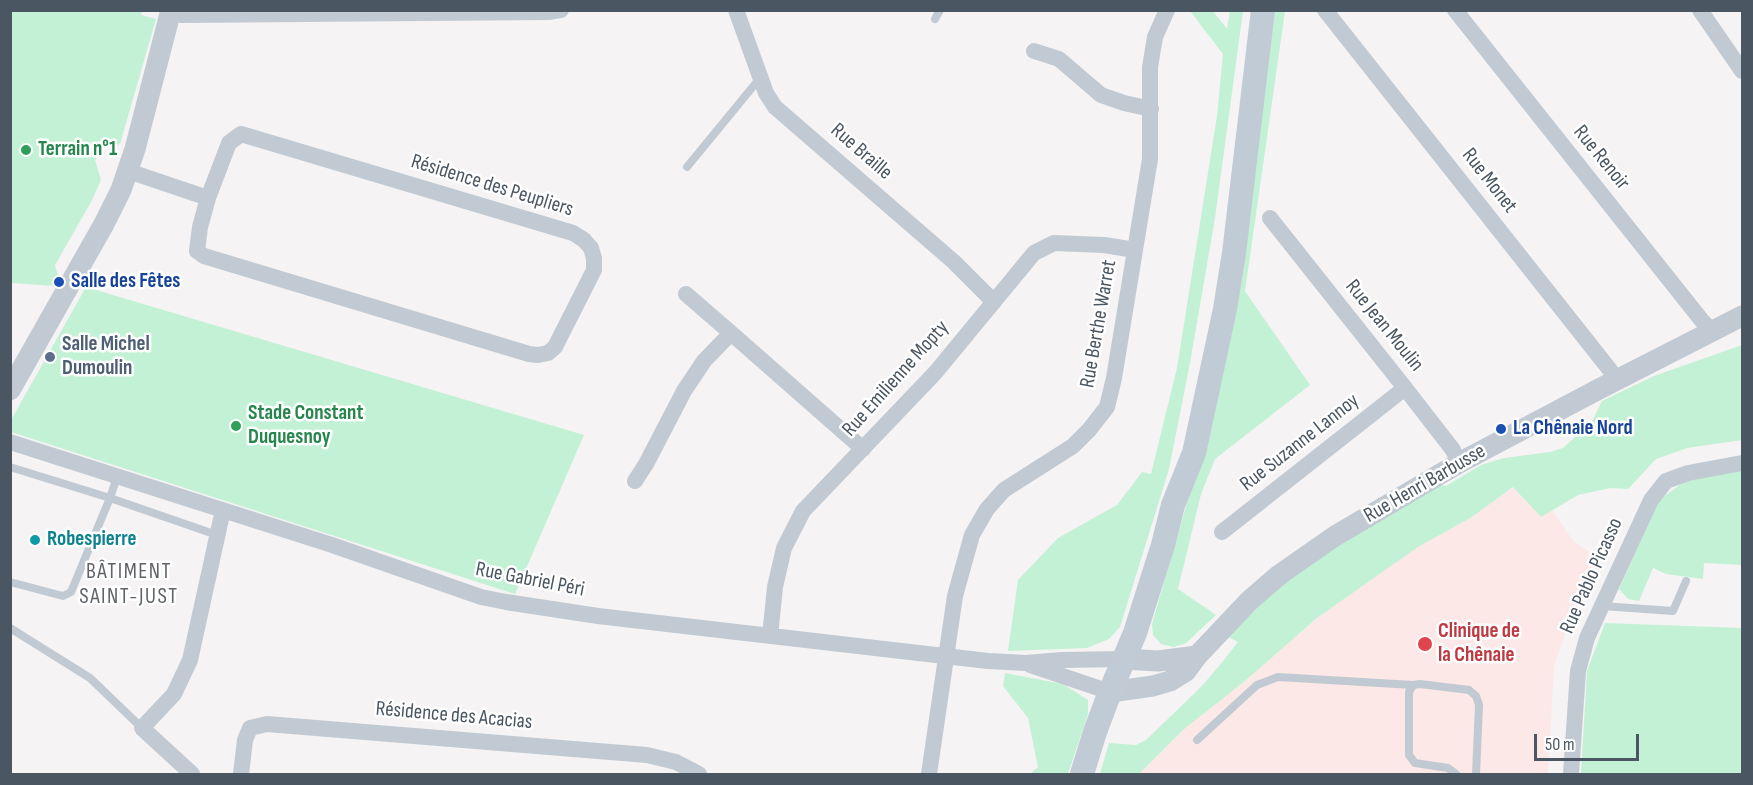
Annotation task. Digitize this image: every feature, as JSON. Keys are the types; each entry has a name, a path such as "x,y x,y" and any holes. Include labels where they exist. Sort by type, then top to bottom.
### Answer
{"main road":[{"path":"1173,505 1176,470 1216,270 1252,10"},
{"path":"1082,774 1110,692 1135,633 1173,505 1194,453 1225,309 1244,176 1263,10"}],"street":[{"path":"10,390 104,224 129,171 171,12 205,15 561,10"},
{"name":"Rue Braille","path":"736,10 766,93 775,107 954,262 994,302"},
{"name":"Rue Berthe Warret","path":"947,657 955,596 964,562 972,535 987,508 1004,490 1073,446 1107,407 1150,159 1150,67 1155,37 1167,10"},
{"name":"Rue Monet","path":"1325,10 1616,380"},
{"name":"Rue Renoir","path":"1455,10 1713,332"},
{"path":"1700,10 1743,71"},
{"path":"1034,51 1059,59 1101,95 1124,103 1151,108"},
{"name":"Résidence des Peupliers","path":"240,134 573,233 591,248 594,270 555,347 548,353 529,354 204,256 197,251 200,227 208,198 229,143 240,134"},
{"path":"129,171 208,198"},
{"name":"Rue Jean Moulin","path":"1270,218 1405,388 1453,450 1460,463"},
{"name":"Rue Emilienne Mopty","path":"770,636 775,587 784,548 803,511 935,373 1034,253 1054,243 1086,243 1135,250"},
{"path":"686,294 863,449"},
{"name":"Rue Henri Barbusse","path":"1110,692 1170,681 1186,671 1197,656 1249,601 1307,554 1460,463 1743,316"},
{"path":"635,481 684,391 704,361 731,333"},
{"name":"Rue Suzanne Lannoy","path":"1222,532 1405,388"},
{"name":"Rue Gabriel Péri","path":"10,442 343,549 481,597 565,612 947,657 1026,663 1123,659"},
{"name":"Rue Pablo Picasso","path":"1571,774 1578,671 1587,638 1652,500 1666,481 1688,473 1743,463"},
{"path":"192,774 142,728 174,694 190,660 223,510"},
{"path":"1123,659 1158,661 1197,656"},
{"path":"928,774 947,657"},
{"name":"Rue Gabriel Péri","path":"1026,663 1110,692"},
{"name":"Résidence des Acacias","path":"241,774 244,740 250,728 267,724 647,754 676,762 699,774"}],"lane":[{"path":"687,166 760,78"},
{"path":"10,467 217,535"},
{"path":"10,582 63,596 71,592 117,477"},
{"path":"1602,606 1673,611 1686,581"},
{"path":"10,628 90,678 142,728"},
{"path":"1197,740 1257,685 1278,677 1413,686 1420,684 1469,690 1476,696 1479,705 1476,774"},
{"path":"1413,686 1409,692 1409,755 1415,763 1448,768 1456,774"}],"shaded area":[{"name":"Clinique de la Chênaie","path":"1514,487 1541,517 1552,510 1574,542 1602,560 1570,621 1554,666 1548,774 1139,774 1183,730 1245,681 1317,618 1418,547 1472,517"}],"green space":[{"path":"10,11 142,11 141,15 156,19 120,144 105,148 95,160 101,180 55,265 59,279 55,286 11,283"},
{"path":"1190,11 1213,11 1227,29 1230,11 1243,11 1215,218 1169,469 1120,627 1109,639 1087,648 1008,651 1018,580 1058,538 1117,505 1142,472 1151,474 1177,368 1217,116 1223,54"},
{"path":"1275,11 1285,11 1245,291 1310,385 1215,459 1201,494 1178,589 1216,615 1186,643 1174,647 1161,644 1153,635 1152,624 1195,475"},
{"name":"Stade Constant Duquesnoy","path":"86,287 584,435 515,594 11,432 11,420"},
{"path":"1742,345 1742,440 1687,448 1656,459 1628,489 1610,488 1578,495 1541,517 1513,487 1472,517 1418,547 1317,618 1245,681 1183,730 1139,774 1100,774 1109,743 1136,745 1146,740 1201,687 1224,660 1238,642 1227,636 1277,585 1436,484 1446,486 1481,465 1504,458 1563,448 1591,423 1602,401 1654,376"},
{"path":"1742,470 1742,565 1704,563 1703,579 1666,574 1653,568 1639,601 1628,599 1619,589 1659,500 1692,476"},
{"path":"1605,623 1742,628 1742,774 1581,774 1587,671"},
{"path":"1005,673 1063,684 1088,700 1088,714 1068,774 1030,774 1038,767 1028,718 1003,686"}],"place":[{"name":"Terrain n°1","path":"26,150"},
{"name":"Salle des Fêtes","path":"59,282"},
{"name":"Salle Michel Dumoulin","path":"50,357"},
{"name":"Stade Constant Duquesnoy","path":"236,426"},
{"name":"La Chênaie Nord","path":"1501,429"},
{"name":"Robespierre","path":"35,540"},
{"name":"Clinique de la Chênaie","path":"1425,644"}],"district":[{"name":"BÂTIMENT SAINT-JUST","path":"129,584"}]}
